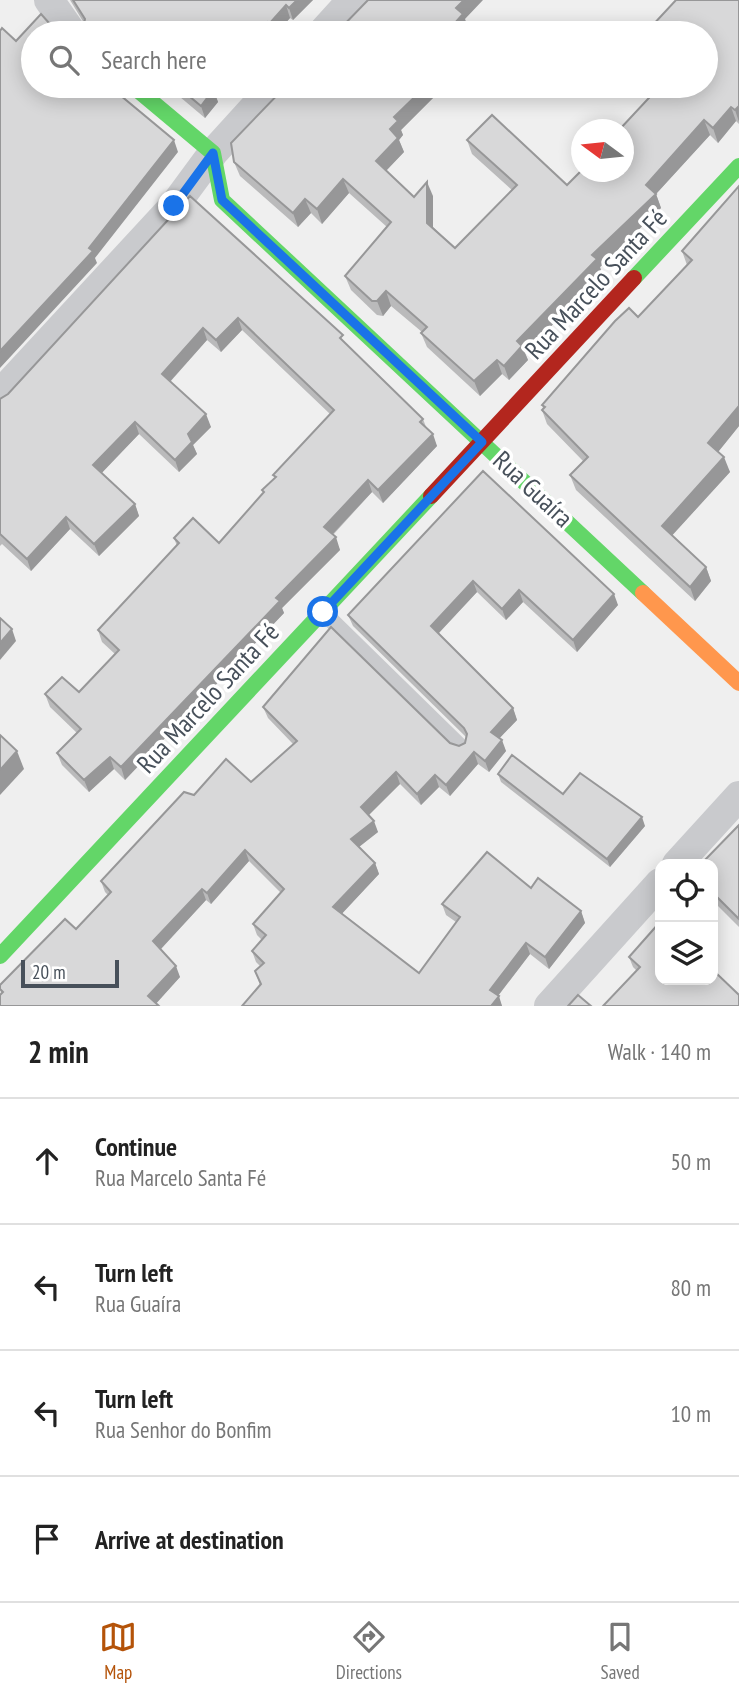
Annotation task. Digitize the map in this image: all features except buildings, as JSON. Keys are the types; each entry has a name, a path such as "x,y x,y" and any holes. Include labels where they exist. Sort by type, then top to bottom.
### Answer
{"street":[{"path":"49,0 64,21"},
{"path":"333,21 352,0"},
{"path":"147,98 213,153"},
{"path":"0,394 174,206 213,153 263,98"},
{"name":"Rua Guaíra","path":"213,153 222,200 739,683"},
{"name":"Rua Marcelo Santa Fé","path":"0,956 739,166"},
{"path":"682,859 739,796"},
{"path":"549,1006 655,889"}],"lane":[{"path":"323,612 461,747"}],"traffic: fast":[{"path":"147,98 213,153 222,200 643,593"},
{"path":"634,278 739,166"},
{"path":"0,956 431,496"}],"traffic: slow":[{"path":"643,593 739,683"}],"traffic: jam":[{"path":"431,496 634,278"}],"route":[{"path":"174,206 213,153 222,200 482,442 323,612"}]}
